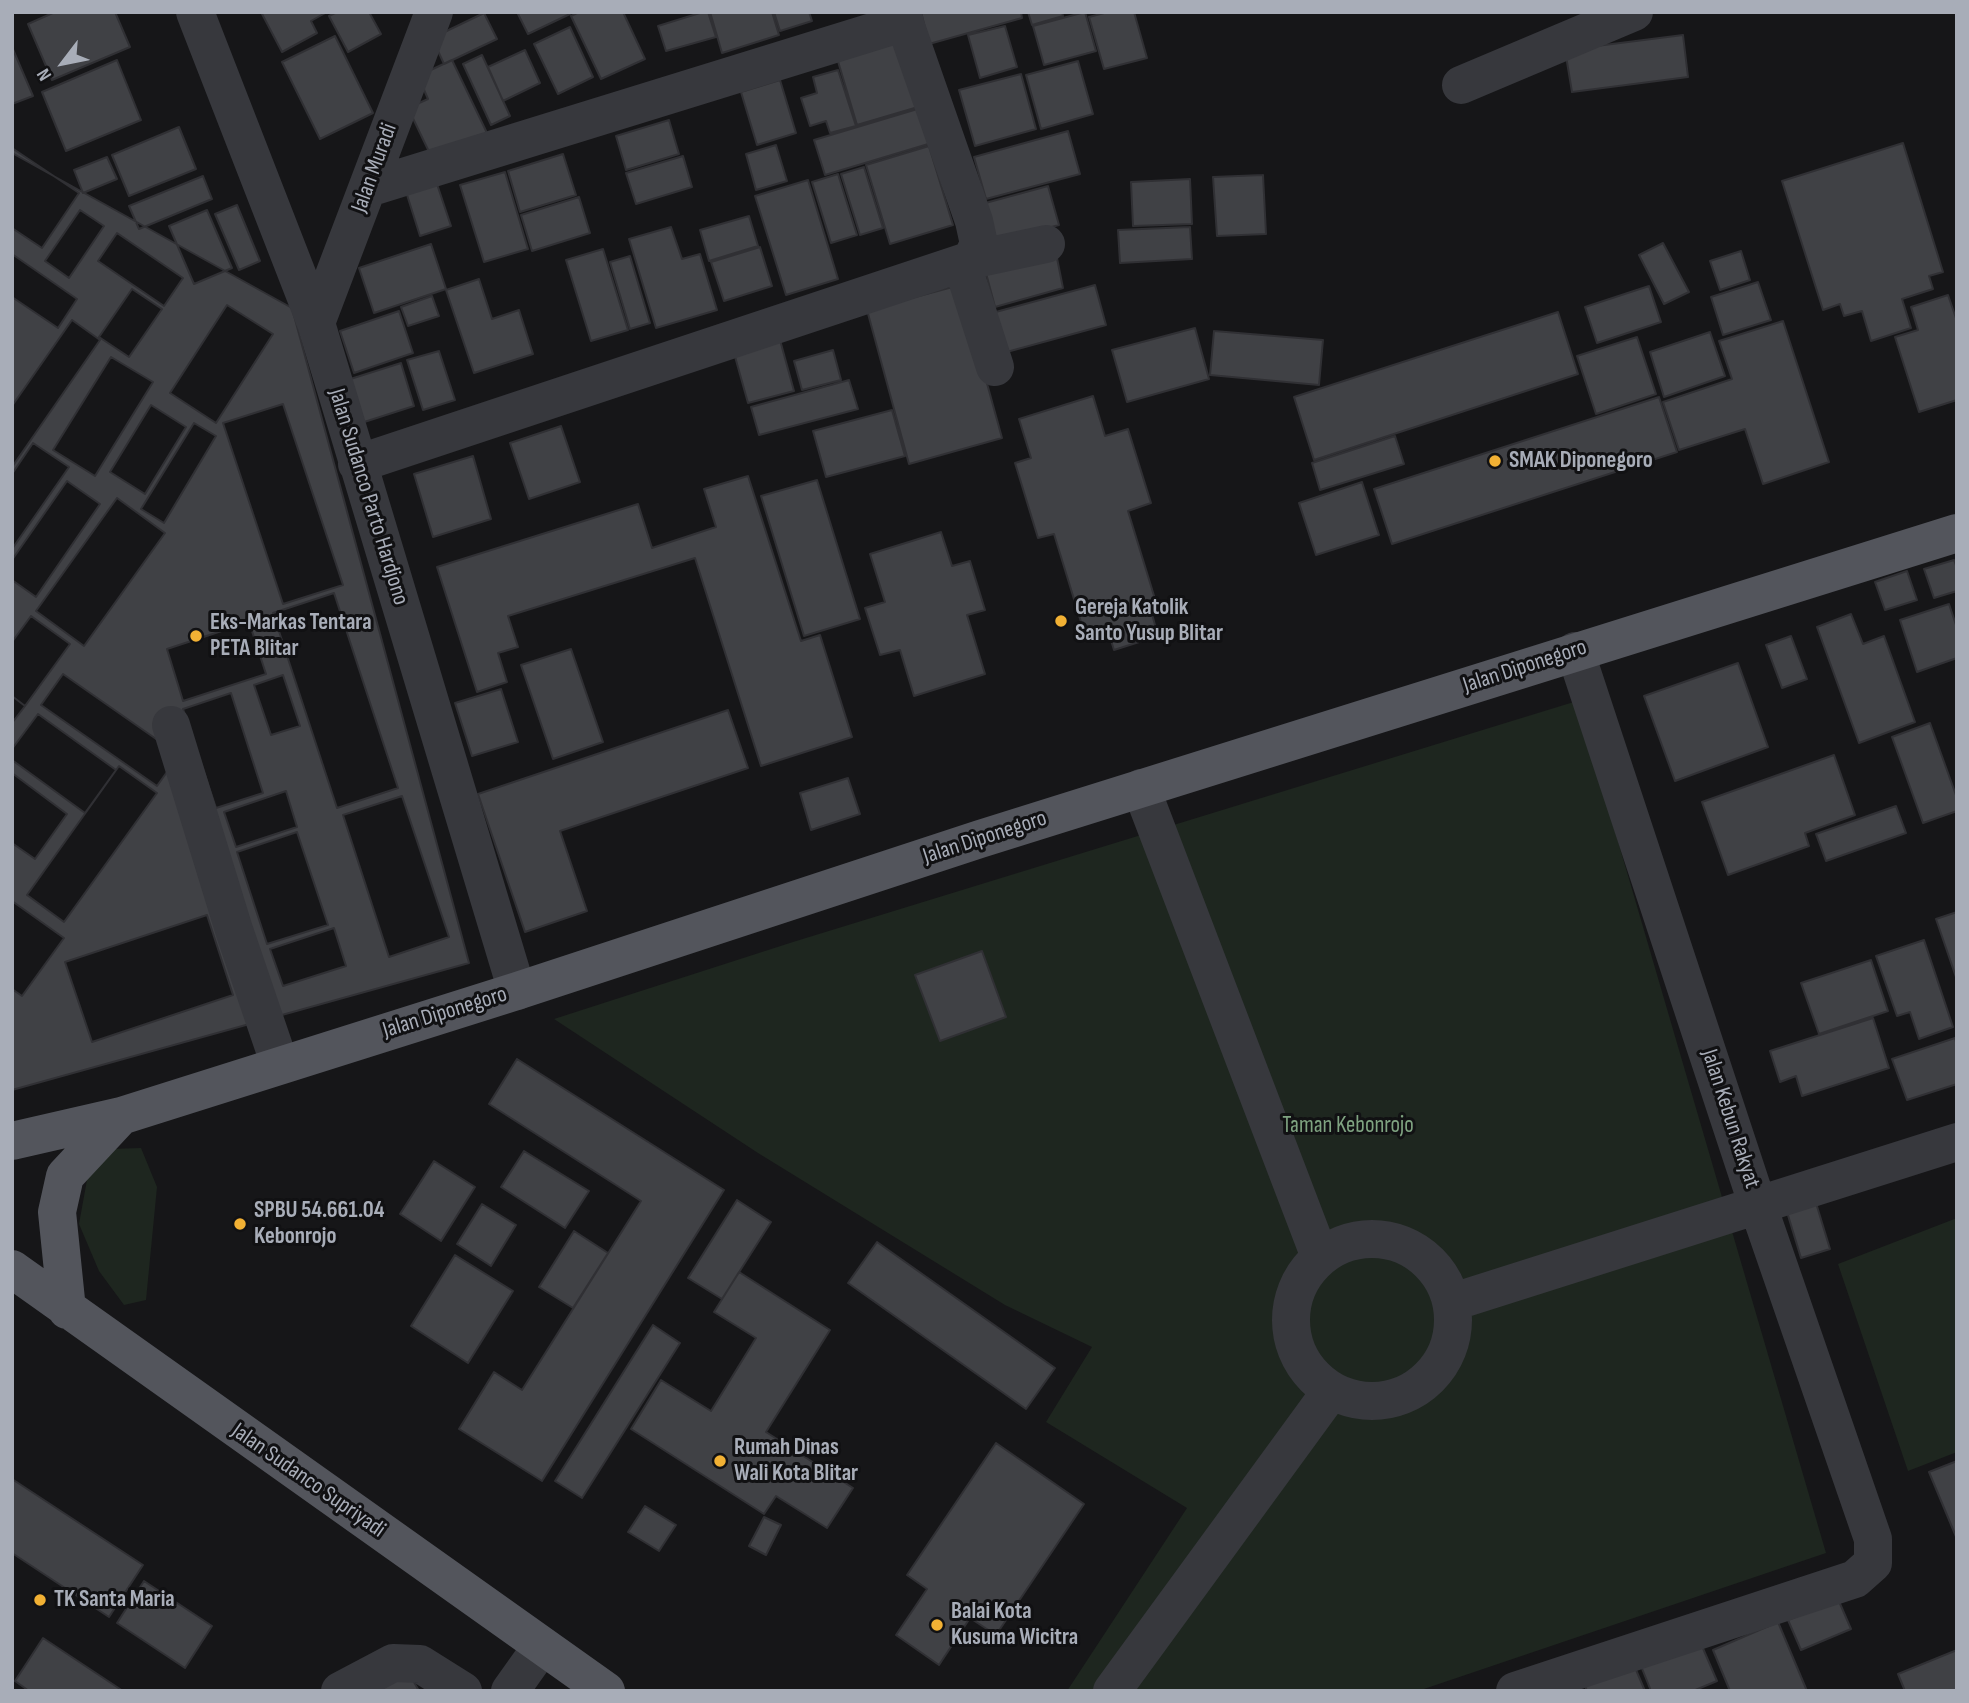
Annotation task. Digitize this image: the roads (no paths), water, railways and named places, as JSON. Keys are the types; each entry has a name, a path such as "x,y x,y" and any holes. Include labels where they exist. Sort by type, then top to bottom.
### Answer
{"main road":[{"name":"Jalan Diponegoro","path":"12,1142 121,1115 517,991 1141,788 1957,533"},
{"path":"67,1310 57,1212 65,1176 121,1115"},
{"name":"Jalan Sudanco Supriyadi","path":"12,1269 606,1691"}],"street":[{"name":"Jalan Sudanco Parto Hardjono","path":"195,12 316,323 517,991"},
{"name":"Jalan Muradi","path":"316,323 434,12"},
{"path":"1461,85 1634,12"},
{"path":"368,188 903,17 974,221 979,244 966,262"},
{"path":"357,464 966,262 1045,244"},
{"path":"966,262 995,367"},
{"name":"Jalan Kebun Rakyat","path":"1515,1691 1854,1579 1873,1563 1873,1539 1758,1206 1575,651"},
{"path":"171,725 234,930 280,1065"},
{"path":"1141,788 1320,1256"},
{"path":"1453,1302 1957,1142"},
{"path":"1371,1238 1412,1248 1437,1270 1453,1302 1451,1344 1438,1369 1425,1384 1400,1398 1360,1402 1331,1391 1310,1373 1296,1351 1291,1313 1298,1285 1320,1256 1345,1242 1371,1238"},
{"path":"1112,1691 1331,1391"},
{"path":"510,1691 542,1646"},
{"path":"340,1691 393,1663 420,1664 463,1691"}],"place":[{"name":"SMAK Diponegoro","path":"1495,461"},
{"name":"Gereja Katolik Santo Yusup Blitar","path":"1061,621"},
{"name":"Eks-Markas Tentara PETA Blitar","path":"196,636"},
{"name":"SPBU 54.661.04 Kebonrojo","path":"240,1224"},
{"name":"Rumah Dinas Wali Kota Blitar","path":"720,1461"},
{"name":"TK Santa Maria","path":"40,1600"},
{"name":"Balai Kota Kusuma Wicitra","path":"937,1625"}],"park label":[{"name":"Taman Kebonrojo","path":"1348,1126"}]}
